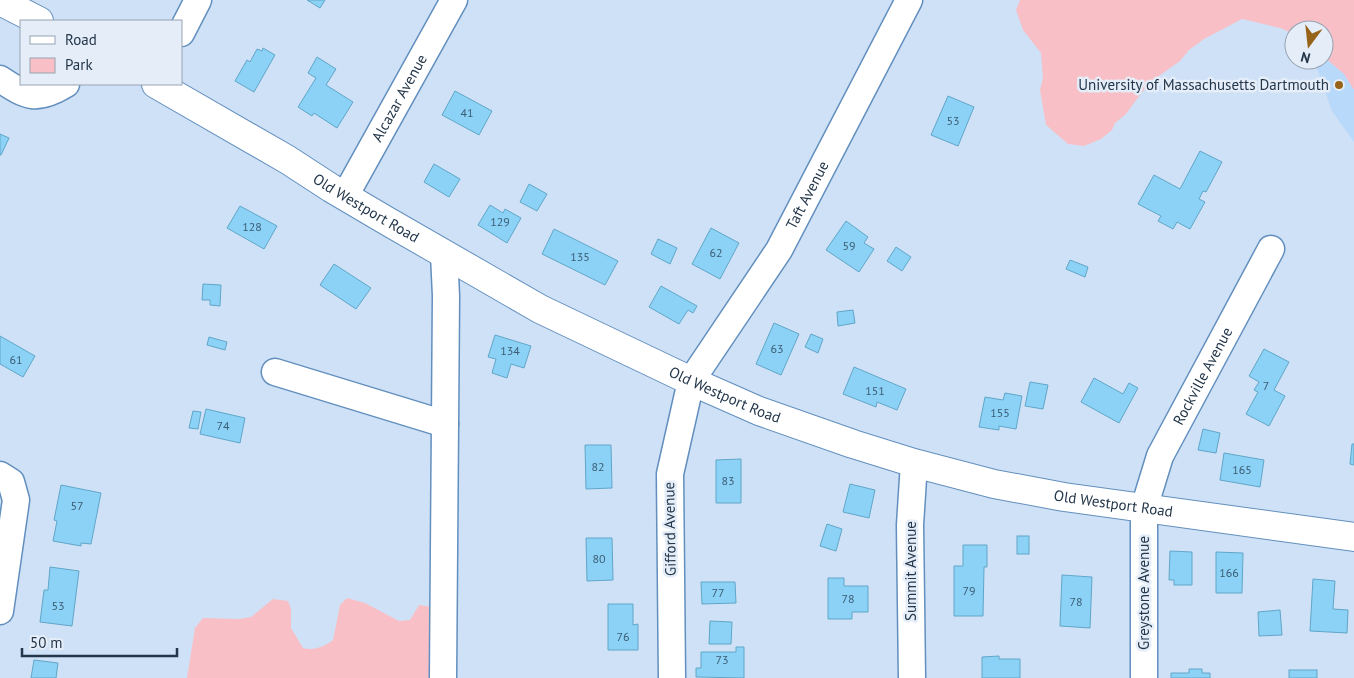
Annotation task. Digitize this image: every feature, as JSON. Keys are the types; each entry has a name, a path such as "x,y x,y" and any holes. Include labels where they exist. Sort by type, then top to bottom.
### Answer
{"main road":[{"path":"0,1 36,20"},
{"name":"Old Westport Road","path":"158,85 540,309 691,381 759,411 852,444 994,484 1064,497 1354,537"}],"street":[{"path":"182,31 198,0"},
{"name":"Alcazar Avenue","path":"345,196 454,0"},
{"name":"Taft Avenue","path":"691,381 779,250 909,0"},
{"path":"0,79 23,94 37,96 54,91 64,85"},
{"name":"Rockville Avenue","path":"1144,508 1160,456 1271,249"},
{"path":"443,678 446,296 444,254"},
{"path":"275,372 445,424"},
{"name":"Gifford Avenue","path":"672,678 670,474 691,381"},
{"name":"Summit Avenue","path":"912,678 910,525 914,463"},
{"path":"0,475 11,482 16,500 0,611"},
{"name":"Greystone Avenue","path":"1144,508 1144,678"}],"shaded area":[{"name":"University of Massachusetts Dartmouth","path":"1354,0 1354,142 1332,111 1318,70 1334,70 1334,20"}],"green space":[{"path":"1020,0 1354,0 1354,90 1344,74 1334,66 1334,20 1284,20 1284,30 1242,19 1204,39 1189,50 1180,61 1149,83 1125,115 1101,139 1084,146 1068,144 1046,125 1040,90 1043,78 1041,53 1023,30 1016,10"},
{"path":"347,598 365,603 399,621 410,620 419,605 432,607 451,678 187,678 195,628 203,618 239,619 251,617 273,599 288,601 291,609 291,628 303,648 315,649 333,640 340,605"}],"building":[{"path":"307,0 325,0 320,8"},
{"path":"263,48 275,55 254,92 235,81 247,60 250,62 257,49 262,51"},
{"path":"317,57 336,69 326,85 353,102 337,128 314,113 312,116 298,107 316,78 308,73"},
{"path":"455,91 492,111 479,135 442,115"},
{"path":"948,96 974,107 958,146 931,135"},
{"path":"0,134 9,138 1,155 0,155"},
{"path":"1200,151 1222,162 1206,192 1203,191 1199,199 1205,202 1190,229 1177,222 1173,229 1158,221 1161,216 1138,204 1154,175 1180,189"},
{"path":"434,164 460,179 449,197 424,182"},
{"path":"529,184 547,194 537,211 520,202"},
{"path":"490,205 503,213 505,209 521,218 507,243 478,225"},
{"path":"240,206 277,226 264,249 227,228"},
{"path":"846,221 868,237 864,243 874,249 859,272 826,250"},
{"path":"711,228 739,243 720,279 692,264"},
{"path":"554,229 618,261 605,285 542,254"},
{"path":"658,239 677,248 670,264 651,254"},
{"path":"896,247 911,257 902,271 887,261"},
{"path":"1070,260 1088,267 1085,277 1066,269"},
{"path":"334,264 371,288 356,309 320,285"},
{"path":"203,284 221,285 220,306 210,305 210,300 202,300"},
{"path":"661,286 697,306 693,313 688,310 679,324 649,307"},
{"path":"853,310 855,323 838,326 837,312"},
{"path":"774,323 799,334 781,375 756,364"},
{"path":"811,334 823,339 818,353 805,347"},
{"path":"495,335 531,346 524,368 511,364 507,378 492,373 496,359 488,357"},
{"path":"0,336 35,356 23,377 0,364"},
{"path":"209,337 227,342 225,350 207,345"},
{"path":"1264,349 1289,362 1274,390 1285,396 1269,426 1246,414 1258,392 1254,390 1259,382 1249,376"},
{"path":"854,367 906,389 897,410 877,402 876,407 843,394"},
{"path":"1094,378 1123,394 1129,383 1138,388 1119,423 1081,402"},
{"path":"1030,382 1048,385 1043,409 1025,406"},
{"path":"1005,393 1022,396 1016,429 999,426 999,430 979,427 985,397 1003,400"},
{"path":"206,409 245,418 240,443 200,434"},
{"path":"193,411 201,412 198,429 189,428"},
{"path":"1203,429 1220,433 1216,453 1198,450"},
{"path":"1352,444 1354,444 1354,465 1350,464"},
{"path":"585,445 611,445 612,488 586,489"},
{"path":"1224,453 1264,460 1260,487 1220,480"},
{"path":"741,459 741,503 716,503 716,460"},
{"path":"850,484 875,490 869,518 843,512"},
{"path":"61,485 101,493 91,544 81,543 81,546 53,541 57,521 54,520"},
{"path":"827,524 842,529 836,551 820,546"},
{"path":"1017,536 1029,536 1029,554 1017,554"},
{"path":"586,538 612,538 613,580 587,581"},
{"path":"963,545 987,545 987,567 984,567 983,616 954,616 954,566 963,566"},
{"path":"1170,551 1192,552 1192,585 1174,585 1174,580 1169,580"},
{"path":"1216,552 1243,553 1242,593 1216,593"},
{"path":"50,567 79,571 72,626 40,622 44,590 48,590"},
{"path":"1062,575 1092,577 1090,628 1060,626"},
{"path":"828,578 844,578 844,586 868,586 868,612 852,612 852,619 828,619"},
{"path":"1313,579 1335,581 1333,609 1348,610 1347,633 1310,631"},
{"path":"701,582 735,582 736,603 702,604"},
{"path":"608,604 633,604 633,625 638,624 638,650 608,650"},
{"path":"1280,610 1282,635 1259,636 1258,612"},
{"path":"710,621 732,622 731,644 709,644"},
{"path":"736,647 744,647 744,678 696,677 696,668 701,668 701,652 736,652"},
{"path":"999,656 999,659 1020,659 1020,678 982,678 982,657"},
{"path":"34,660 58,663 56,678 31,678"},
{"path":"1189,669 1202,669 1202,673 1210,673 1210,678 1171,678 1171,673 1189,673"},
{"path":"1289,670 1317,670 1317,678 1289,678"}],"place":[{"name":"University of Massachusetts Dartmouth","path":"1339,85"}]}
